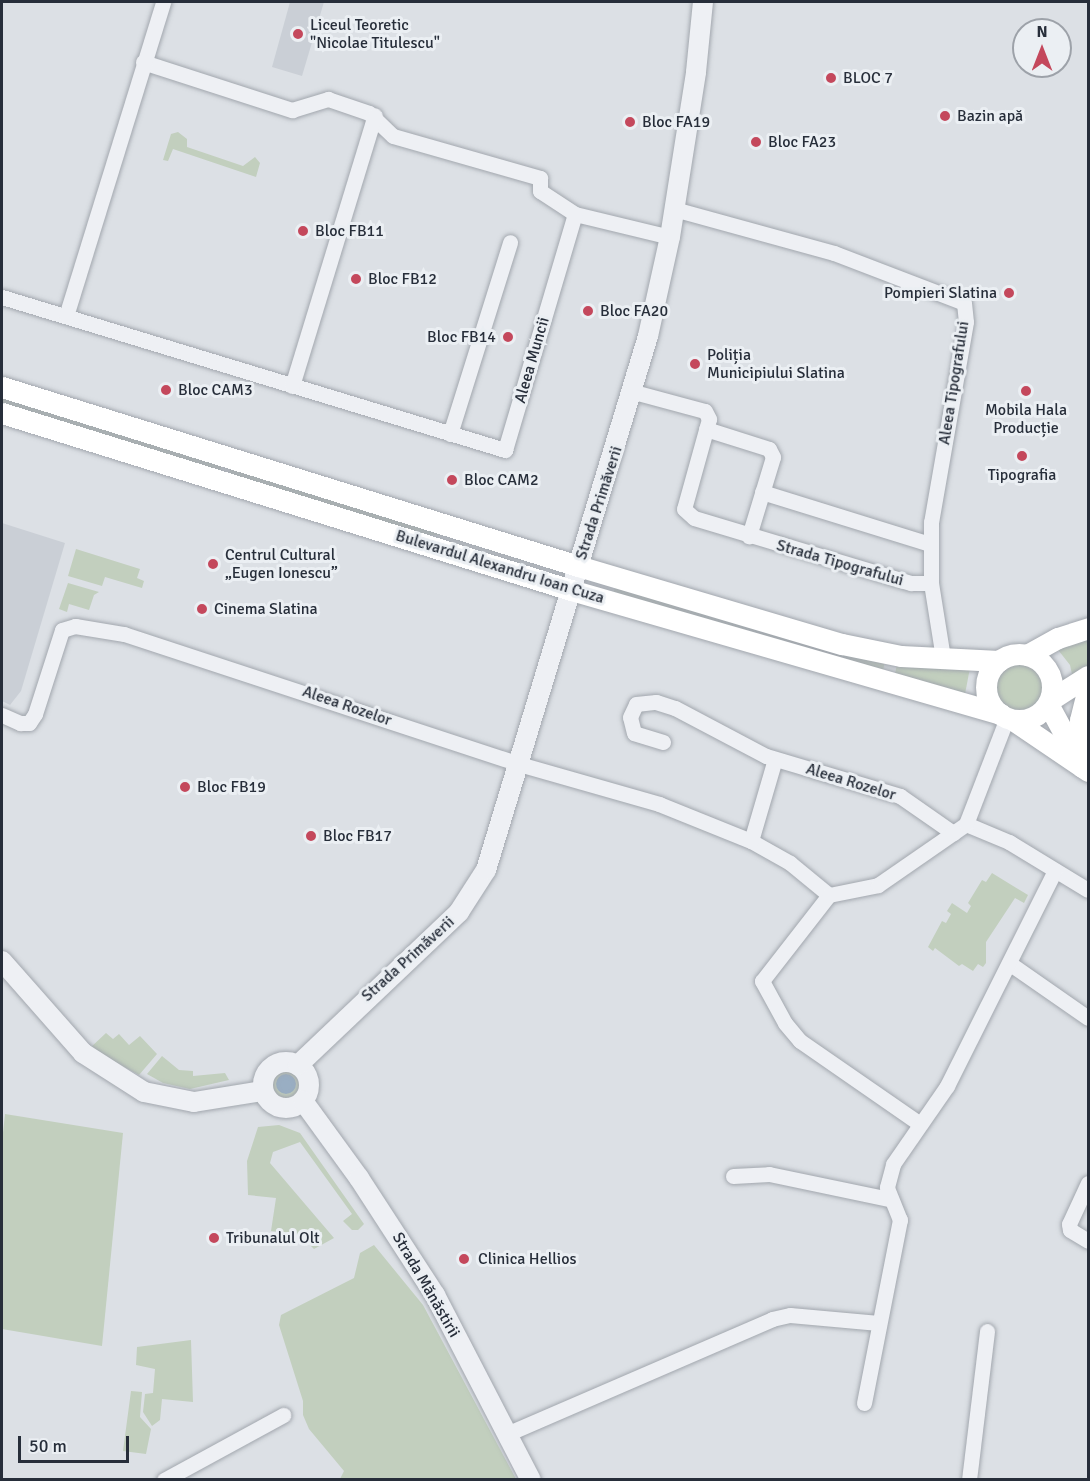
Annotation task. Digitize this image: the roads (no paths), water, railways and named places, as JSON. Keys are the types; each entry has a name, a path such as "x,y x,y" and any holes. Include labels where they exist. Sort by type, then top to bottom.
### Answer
{"main road":[{"name":"Bulevardul Alexandru Ioan Cuza","path":"2,387 578,566 842,644 901,656 999,661"},
{"name":"Bulevardul Alexandru Ioan Cuza","path":"2,413 571,590 1007,717"},
{"path":"1085,769 1007,717 988,698 986,688 987,678 999,661 1027,655 1089,628"},
{"path":"1027,655 1042,662 1051,676 1049,702 1085,769"},
{"path":"1007,717 1033,717 1049,702 1089,676"},
{"path":"1085,769 1080,720 1089,689"}],"street":[{"path":"66,316 163,2"},
{"name":"Strada Primăverii","path":"298,1065 473,895 486,870 633,392 670,237 703,2"},
{"path":"144,62 292,110 328,99 375,115 393,136 540,178 540,191 575,213 670,237"},
{"path":"292,386 375,115"},
{"name":"Aleea Tipografului","path":"674,209 834,253 964,303 966,322 930,544 931,583 943,658"},
{"name":"Aleea Muncii","path":"2,297 505,450 575,213"},
{"path":"450,434 510,242"},
{"path":"633,392 705,411 709,419 706,429 769,449 772,457 749,536"},
{"name":"Strada Tipografului","path":"706,429 684,509 709,525 911,583 931,583"},
{"path":"762,492 930,544"},
{"name":"Aleea Rozelor","path":"2,716 29,723 38,707 59,634 75,626 144,638 519,764 659,804 751,841 790,863 829,895"},
{"name":"Aleea Rozelor","path":"663,742 633,733 630,717 636,704 645,701 675,708 775,759 900,796 959,828 1009,842 1089,890"},
{"path":"920,1124 800,1041 785,1023 762,981 829,895 878,885 959,828 1007,717"},
{"path":"751,841 775,759"},
{"path":"864,1403 900,1220 889,1199 887,1187 893,1164 947,1086 1054,870"},
{"path":"2,961 83,1053 144,1092 194,1102 263,1091"},
{"path":"1009,963 1089,1018"},
{"path":"285,1062 298,1065 309,1082 303,1101 290,1107 277,1106 263,1091 264,1077 272,1067 285,1062"},
{"name":"Strada Mănăstirii","path":"303,1101 324,1126 406,1249 509,1433 531,1479"},
{"path":"733,1176 769,1174 889,1199"},
{"path":"1089,1183 1069,1224 1070,1230 1089,1240"},
{"path":"509,1433 772,1319 790,1315 879,1323"},
{"path":"969,1479 987,1331"},
{"path":"164,1479 283,1414"}],"water":[{"path":"286,1074 293,1077 296,1084 293,1091 286,1094 279,1091 276,1084 279,1077"}],"place":[{"name":"Liceul Teoretic \"Nicolae Titulescu\"","path":"298,34"},
{"name":"BLOC 7","path":"831,78"},
{"name":"Bazin apă","path":"945,116"},
{"name":"Bloc FA19","path":"630,122"},
{"name":"Bloc FA23","path":"756,142"},
{"name":"Bloc FB11","path":"303,231"},
{"name":"Bloc FB12","path":"356,279"},
{"name":"Pompieri Slatina","path":"1009,293"},
{"name":"Bloc FA20","path":"588,311"},
{"name":"Bloc FB14","path":"508,337"},
{"name":"Poliția Municipiului Slatina","path":"695,364"},
{"name":"Bloc CAM3","path":"166,390"},
{"name":"Mobila Hala Producție","path":"1026,391"},
{"name":"Tipografia","path":"1022,456"},
{"name":"Bloc CAM2","path":"452,480"},
{"name":"Centrul Cultural „Eugen Ionescu”","path":"213,564"},
{"name":"Cinema Slatina","path":"202,609"},
{"name":"Bloc FB19","path":"185,787"},
{"name":"Bloc FB17","path":"311,836"},
{"name":"Tribunalul Olt","path":"214,1238"},
{"name":"Clinica Hellios","path":"464,1259"}]}
